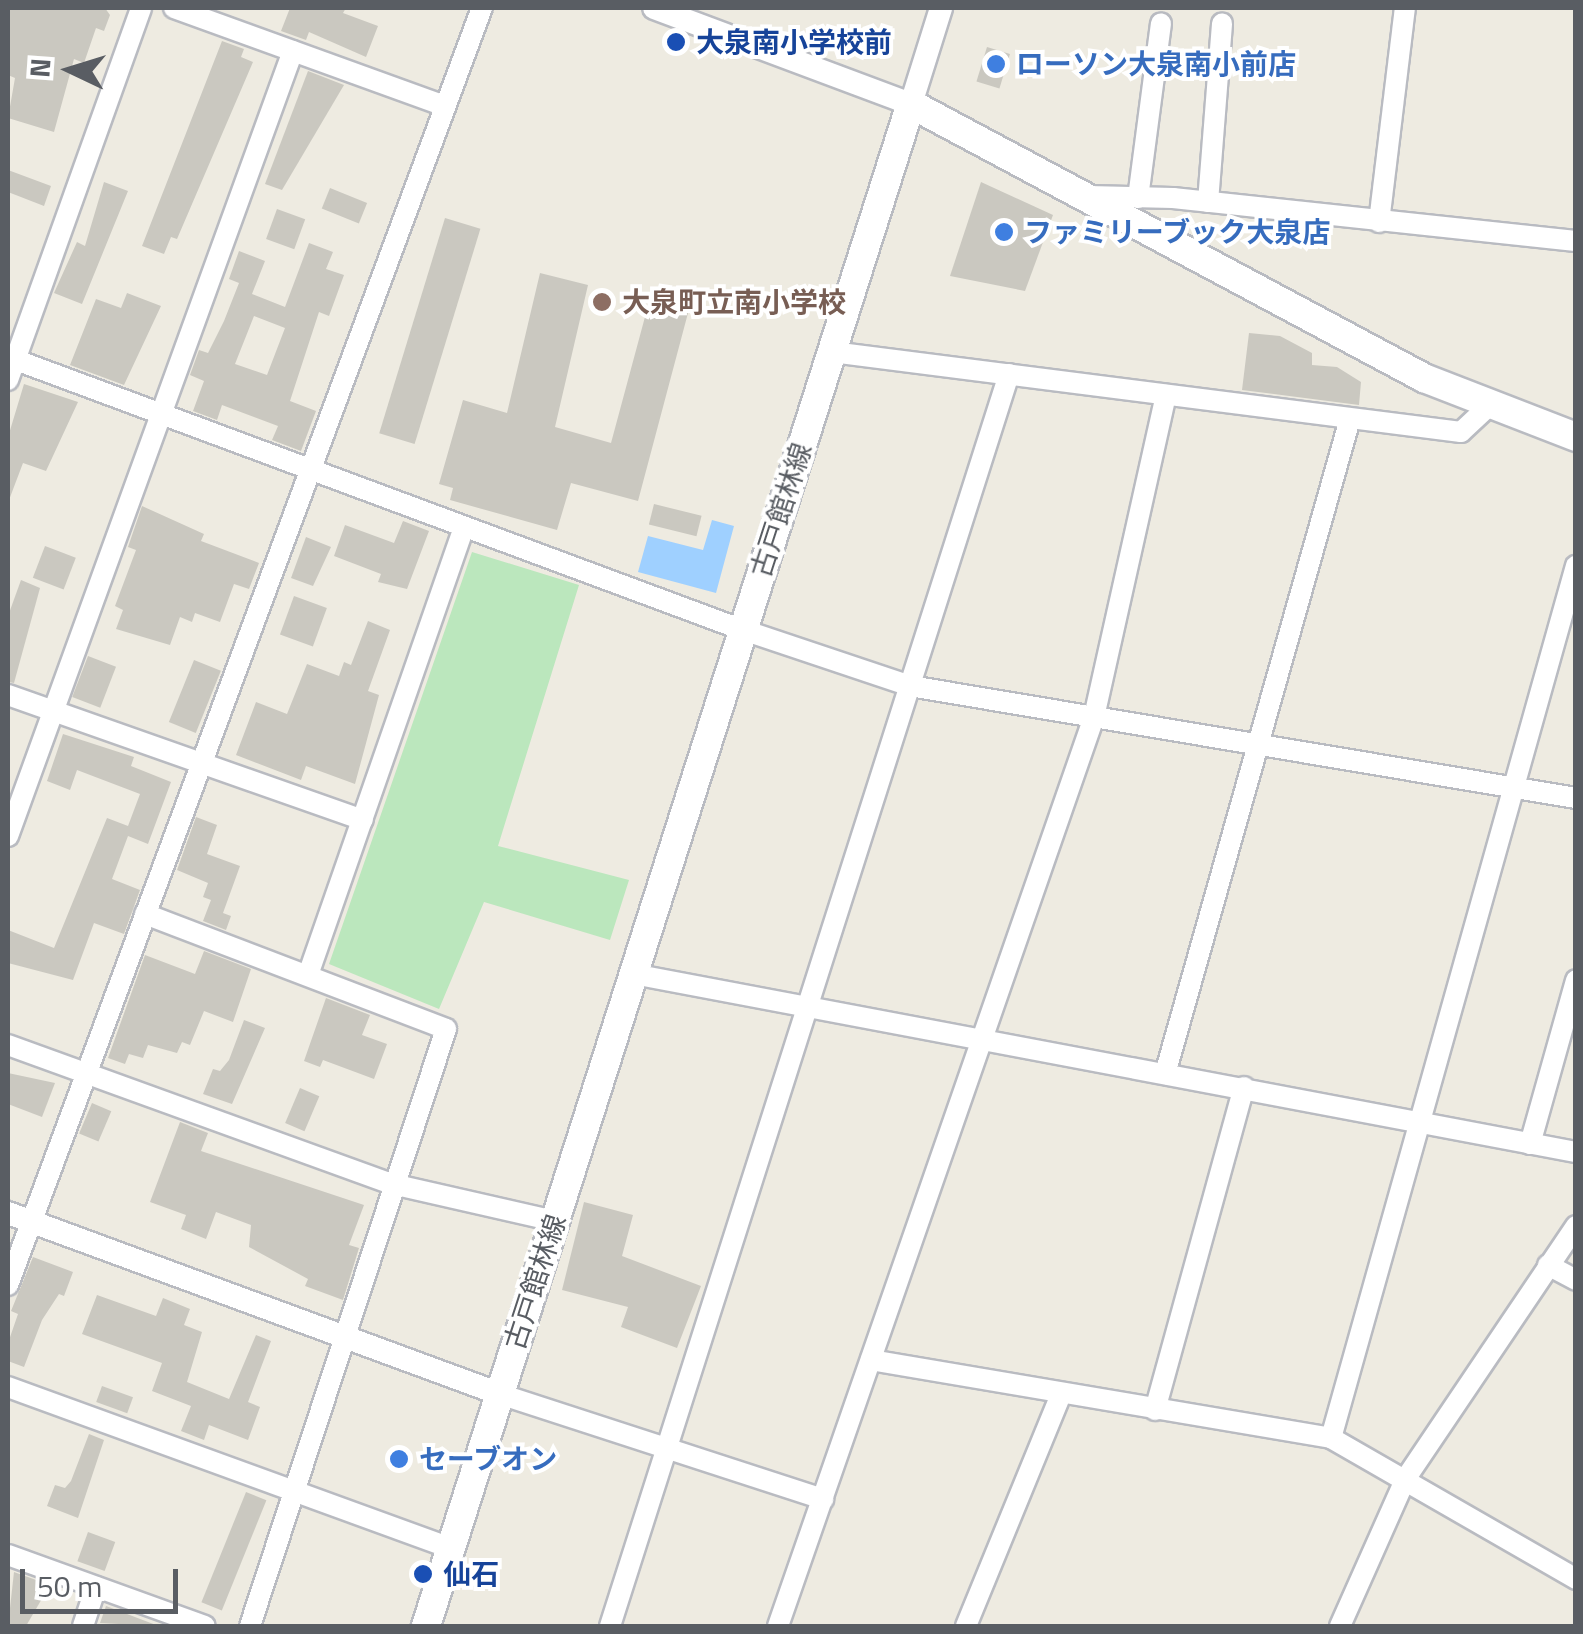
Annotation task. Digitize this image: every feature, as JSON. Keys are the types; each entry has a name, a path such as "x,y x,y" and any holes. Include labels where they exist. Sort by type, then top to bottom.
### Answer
{"main road":[{"path":"910,104 1488,407 1576,437"},
{"name":"古戸館林線","path":"426,1626 910,104"}],"street":[{"path":"141,8 10,365 161,414 743,630 910,686 1576,798"},
{"path":"174,8 445,106"},
{"path":"8,1286 482,8"},
{"path":"654,8 910,104 941,8"},
{"path":"1379,222 1406,8"},
{"path":"1138,198 1161,24"},
{"path":"1208,202 1222,24"},
{"path":"8,836 292,51"},
{"path":"1081,196 1208,202 1576,241"},
{"path":"832,352 1461,432 1488,407"},
{"path":"610,1626 1009,374"},
{"path":"778,1626 1094,717 1166,395"},
{"path":"1166,1074 1350,418"},
{"path":"308,975 464,527"},
{"path":"1330,1438 1576,566"},
{"path":"8,695 363,820"},
{"path":"145,914 446,1029 250,1626"},
{"path":"634,974 981,1044 1244,1088 1576,1152"},
{"path":"1530,1144 1576,980"},
{"path":"8,1045 392,1184 555,1221"},
{"path":"1155,1410 1244,1088"},
{"path":"8,1213 500,1394 822,1499"},
{"path":"1340,1626 1406,1478 1576,1226"},
{"path":"1548,1265 1576,1280"},
{"path":"871,1360 1330,1438 1406,1478 1576,1579"},
{"path":"8,1387 451,1548"},
{"path":"966,1626 1061,1394"},
{"path":"8,1555 205,1626"},
{"path":"83,1626 96,1587"}],"green space":[{"path":"472,552 579,585 498,846 629,880 610,940 484,902 439,1009 329,964"}],"water":[{"path":"712,520 734,526 716,593 638,572 648,536 703,550"}],"building":[{"path":"8,8 105,8 110,15 104,31 96,28 84,63 74,59 54,132 8,118 15,78 8,75"},
{"path":"290,8 346,8 343,13 378,26 366,57 309,32 306,40 281,31"},
{"path":"222,41 244,49 241,57 253,62 177,239 171,237 164,254 142,246"},
{"path":"987,47 1010,54 999,88 976,81"},
{"path":"308,71 344,85 282,190 265,184"},
{"path":"8,170 51,186 44,206 8,192"},
{"path":"104,182 128,191 82,304 54,293 77,242 85,246"},
{"path":"981,182 1053,215 1025,291 950,276"},
{"path":"330,188 367,203 359,223 322,208"},
{"path":"277,209 305,219 294,249 266,239"},
{"path":"445,218 480,229 415,444 379,433"},
{"path":"309,243 333,252 326,269 344,275 329,316 319,312 290,401 316,411 301,451 272,440 278,426 222,405 217,420 193,411 204,381 190,375 199,350 208,353 224,321 239,283 229,279 239,251 265,261 252,294 285,307","holes":["254,316 285,328 267,375 235,364"]},
{"path":"540,273 588,285 555,427 611,443 649,302 688,313 638,501 571,483 557,530 450,500 453,488 439,484 463,400 507,413"},
{"path":"127,293 161,306 124,385 70,365 96,299 121,308"},
{"path":"1249,333 1280,336 1312,353 1312,365 1337,367 1361,382 1359,405 1242,390"},
{"path":"24,384 78,402 46,471 23,463 9,500 8,437"},
{"path":"654,504 702,516 696,536 649,524"},
{"path":"142,506 204,534 201,541 259,563 249,589 234,584 220,622 195,613 192,622 180,617 170,645 116,629 123,610 115,606 136,550 128,547"},
{"path":"403,521 429,531 407,589 378,582 381,574 334,556 345,525 394,543"},
{"path":"306,537 331,547 313,586 291,578"},
{"path":"45,546 76,558 64,590 33,578"},
{"path":"21,580 40,588 14,683 8,682 8,616"},
{"path":"294,596 327,608 313,646 280,635"},
{"path":"368,621 390,630 368,691 379,695 355,784 306,766 301,780 236,755 256,702 287,714 307,664 339,676 344,662 351,665"},
{"path":"88,656 116,667 100,708 72,697"},
{"path":"194,660 221,671 196,733 169,722"},
{"path":"63,734 134,757 131,766 171,782 148,844 128,836 112,879 140,890 124,934 94,923 73,980 8,963 8,930 54,948 107,818 128,826 140,794 77,770 70,790 47,781"},
{"path":"196,817 217,825 207,854 240,866 223,913 231,916 226,930 203,921 211,900 203,897 208,883 177,870"},
{"path":"204,951 251,969 233,1022 204,1011 190,1045 182,1042 177,1053 148,1045 143,1058 129,1054 125,1064 108,1058 145,955 195,974"},
{"path":"326,998 370,1015 362,1035 387,1044 374,1079 323,1060 320,1067 304,1061"},
{"path":"244,1020 265,1028 232,1104 203,1094 213,1069 220,1071 229,1060"},
{"path":"8,1073 55,1083 42,1117 8,1104"},
{"path":"300,1088 319,1096 304,1131 285,1123"},
{"path":"92,1103 111,1111 98,1142 79,1133"},
{"path":"180,1122 208,1133 201,1151 364,1205 349,1245 359,1248 343,1300 305,1286 308,1279 249,1247 251,1225 216,1212 206,1239 181,1229 186,1215 150,1202"},
{"path":"584,1202 633,1215 622,1256 701,1286 677,1348 621,1327 628,1307 562,1290"},
{"path":"33,1257 73,1272 64,1296 59,1294 42,1320 24,1367 8,1361 8,1343 18,1314 11,1311"},
{"path":"97,1295 156,1316 163,1298 190,1309 184,1325 202,1332 187,1382 229,1399 256,1335 271,1341 248,1402 260,1407 248,1440 209,1425 204,1440 181,1431 191,1406 152,1391 162,1363 82,1334"},
{"path":"102,1386 133,1397 127,1413 96,1402"},
{"path":"89,1434 104,1440 78,1518 47,1506 55,1485 65,1488 71,1481"},
{"path":"246,1492 266,1500 222,1611 201,1602"},
{"path":"88,1532 115,1542 105,1571 77,1561"},
{"path":"14,1572 50,1585 26,1626 8,1626"},
{"path":"106,1606 156,1625 100,1623"}],"place":[{"name":"大泉南小学校前","path":"676,42"},
{"name":"ローソン大泉南小前店","path":"996,64"},
{"name":"ファミリーブック大泉店","path":"1004,232"},
{"name":"大泉町立南小学校","path":"602,302"},
{"name":"セーブオン","path":"399,1459"},
{"name":"仙石","path":"423,1574"}]}
